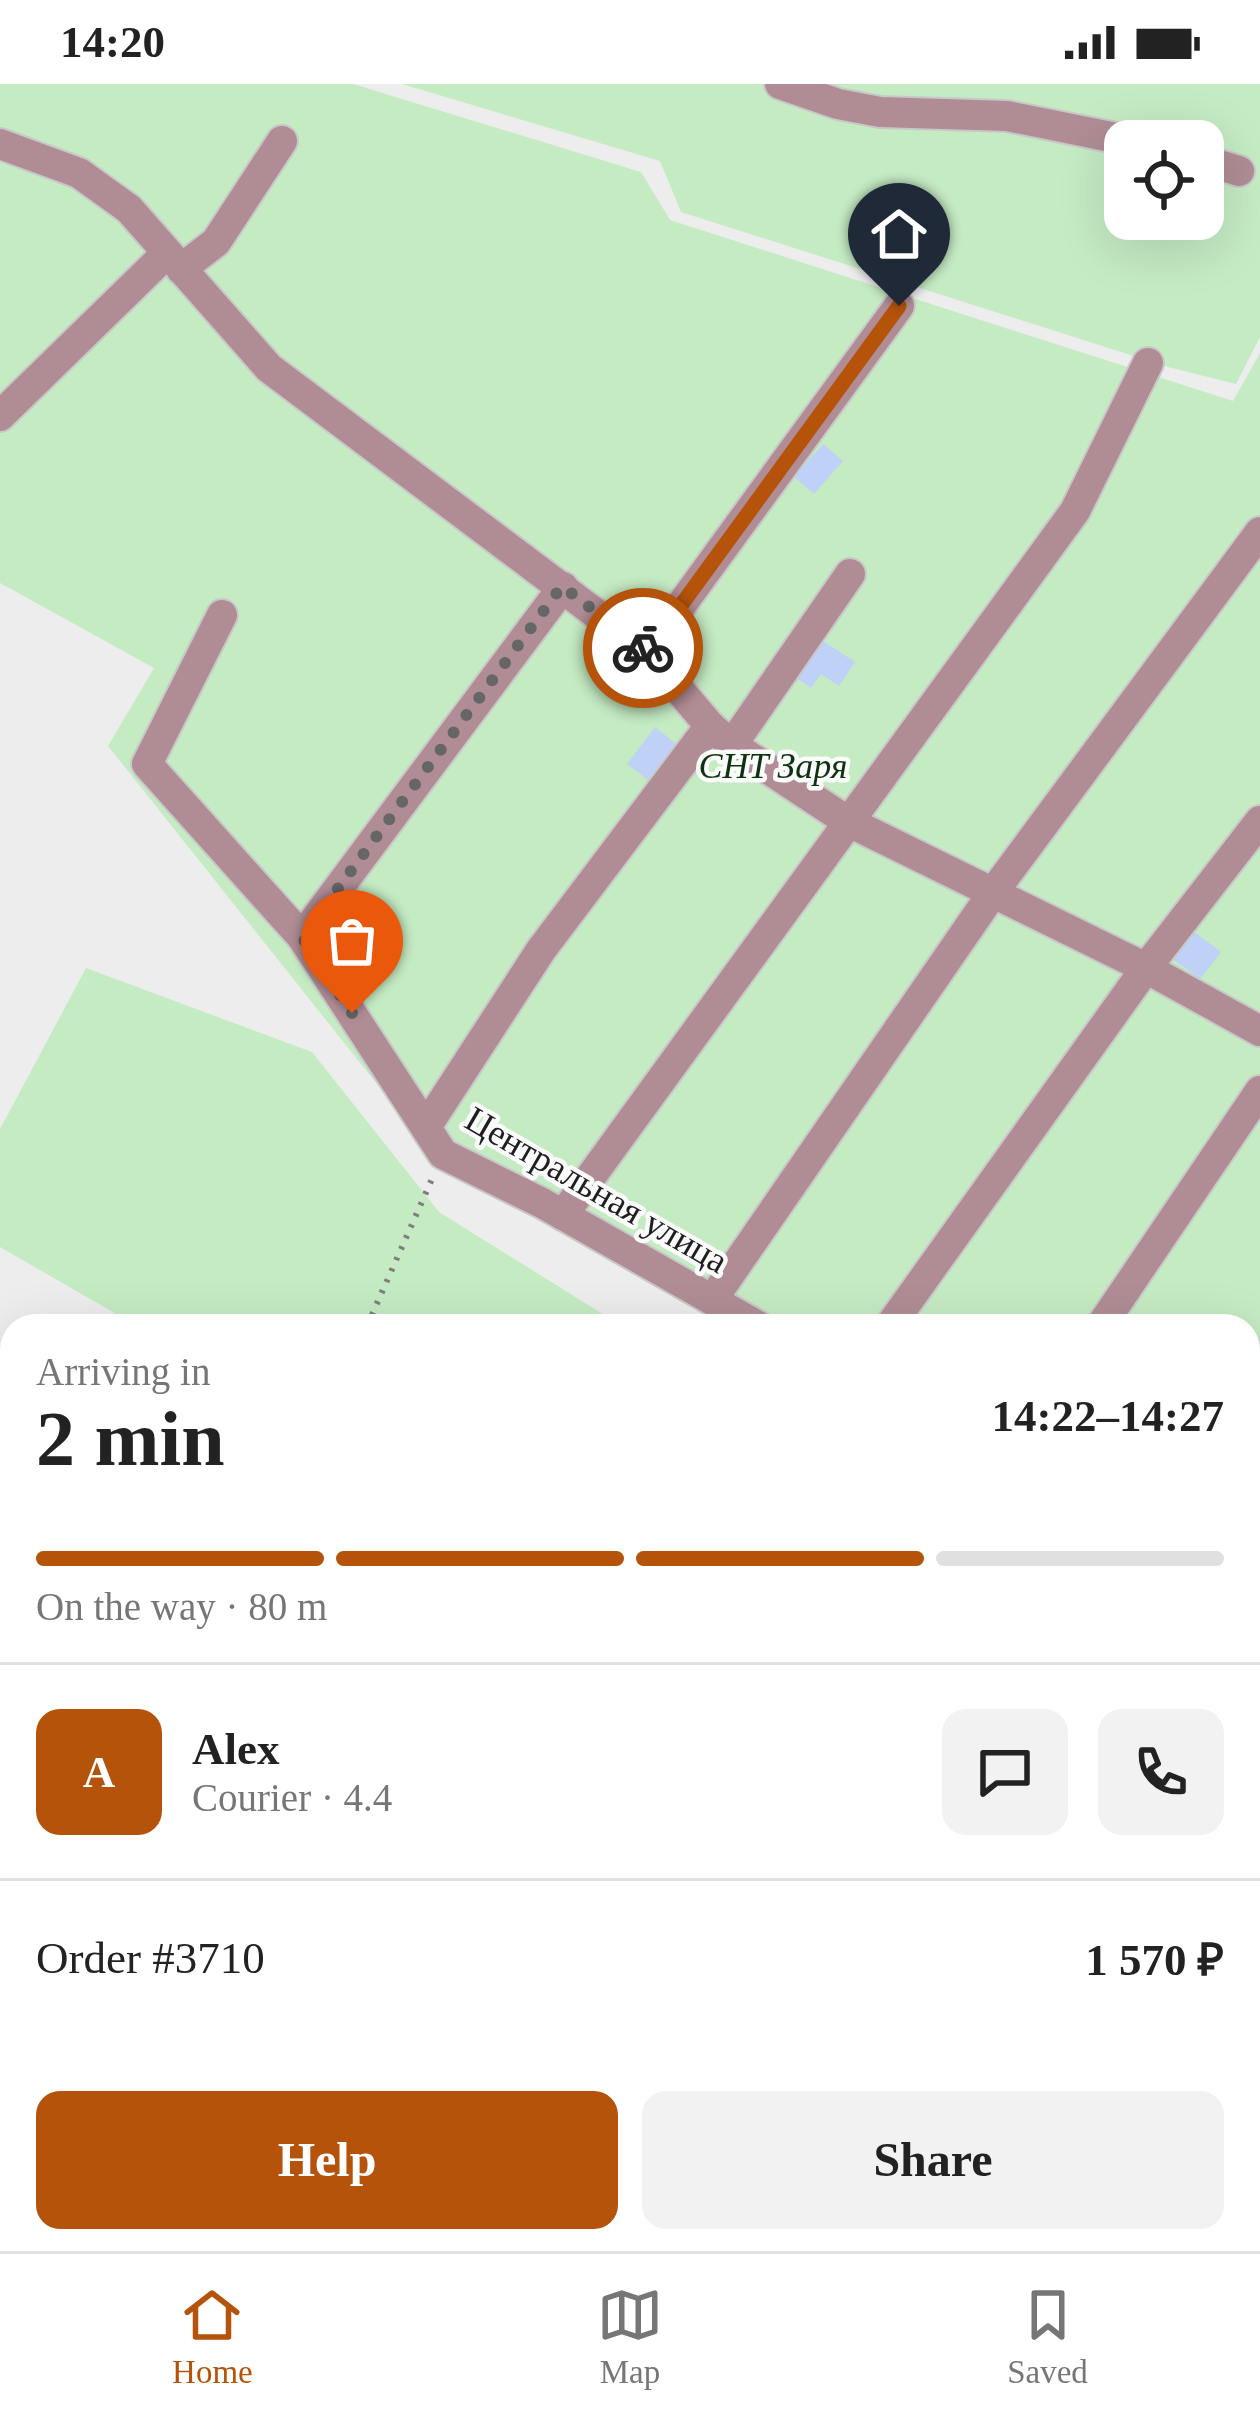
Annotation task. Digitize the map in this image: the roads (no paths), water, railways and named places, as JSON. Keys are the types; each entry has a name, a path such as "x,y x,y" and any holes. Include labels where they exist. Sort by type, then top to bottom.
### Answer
{"street":[{"path":"780,84 838,104 880,112 1006,116 1104,136"},
{"path":"0,416 174,261 216,242 281,142"},
{"path":"0,144 79,173 129,209 269,368 647,652 721,736 848,821 1146,968 1260,1031"},
{"path":"1224,166 1239,171"},
{"path":"647,652 899,306"},
{"path":"563,1215 1075,512 1148,363"},
{"path":"712,1300 992,894 1260,532"},
{"path":"426,1127 541,950 850,574"},
{"path":"302,937 562,586"},
{"name":"Центральная улица","path":"222,615 147,764 302,937 443,1154 563,1215 737,1314"},
{"path":"899,1314 1146,968 1260,820"},
{"path":"1109,1314 1260,1090"}],"park label":[{"name":"СНТ Заря","path":"773,765"}]}
